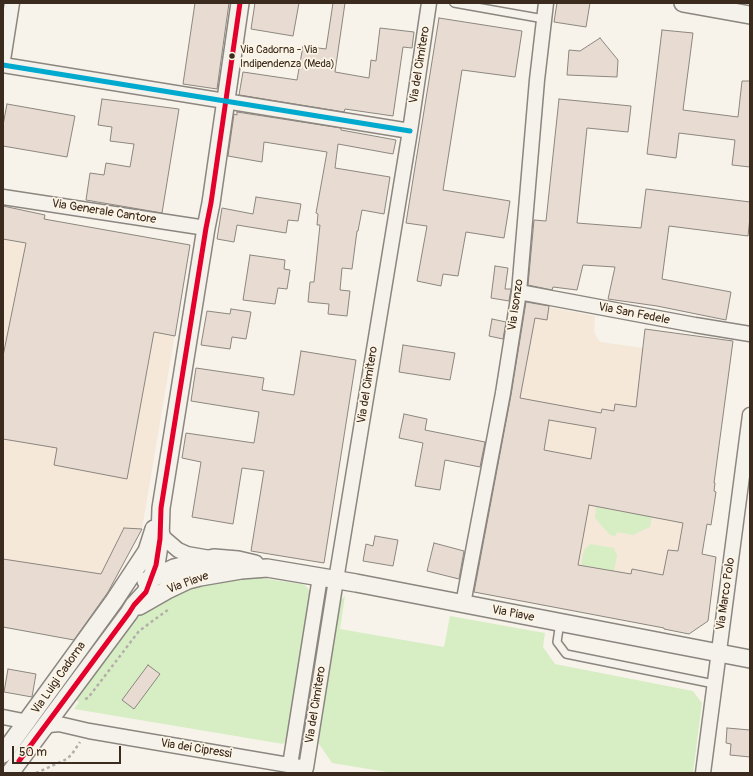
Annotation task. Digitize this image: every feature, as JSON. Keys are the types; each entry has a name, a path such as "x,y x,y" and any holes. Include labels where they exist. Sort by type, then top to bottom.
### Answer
{"street":[{"path":"3,60 12,3"},
{"name":"Via Luigi Cadorna","path":"3,754 34,726 129,613 148,589 152,577 160,548 161,516 211,203 240,3"},
{"name":"Via del Cimitero","path":"290,765 328,578 410,131 429,3"},
{"name":"Via Isonzo","path":"463,604 519,292 524,220 546,3"},
{"path":"683,3 750,15"},
{"path":"3,65 410,131"},
{"name":"Via Generale Cantore","path":"3,197 206,228"},
{"name":"Via San Fedele","path":"519,292 688,324 750,334"},
{"name":"Via Marco Polo","path":"703,773 718,652 746,479 750,415"},
{"name":"Via Luigi Cadorna","path":"10,773 34,726 49,690 114,601 147,551 161,516"},
{"name":"Via Piave","path":"161,516 161,531 164,538 178,550 187,554 238,560 276,569 750,658"},
{"name":"Via Piave","path":"152,577 180,566 214,558"},
{"name":"Via Piave","path":"129,613 139,605 167,590 200,577 250,569 276,569"},
{"name":"Via Luigi Cadorna","path":"114,601 152,577"},
{"name":"Via del Cimitero","path":"306,768 328,578"},
{"path":"3,718 34,726"},
{"name":"Via dei Cipressi","path":"34,726 56,723 82,730 306,768"}],"lane":[{"path":"454,3 544,19"},
{"path":"560,622 557,642 566,654 714,684"}],"path":[{"path":"83,699 88,698 139,631 169,610"},
{"path":"36,773 60,762 72,754 80,741 82,730"}],"shaded area":[{"path":"3,206 45,215 48,220 190,245 142,529 97,612 77,640 3,627"},
{"path":"524,302 595,316 594,331 598,340 601,342 643,348 715,483 714,491 716,492 711,525 707,524 702,554 716,557 708,621 664,628 471,591"}],"green space":[{"path":"596,507 652,517 650,527 633,535 617,532 616,536 610,535 595,518"},
{"path":"590,544 614,548 617,556 614,571 581,565 584,550"},
{"path":"254,577 301,584 306,586 311,593 288,740 283,744 74,709 79,702 75,699 124,632 135,619 149,607 183,589 219,579"},
{"path":"345,596 340,629 444,647 450,616 545,633 543,647 555,664 693,691 702,703 693,773 393,773 332,763 317,741 338,602"}],"building":[{"path":"195,3 229,3 217,89 183,84"},
{"path":"255,3 299,3 293,36 251,29"},
{"path":"333,3 345,3 335,72 369,78 371,60 376,61 380,28 414,32 412,48 403,47 393,116 345,109 344,112 239,95 243,72 297,80 303,46 326,49"},
{"path":"557,3 590,3 586,27 554,22"},
{"path":"439,18 522,31 515,77 462,70 443,190 510,201 504,238 466,232 458,276 443,274 441,286 417,281 427,226 406,223"},
{"path":"662,30 693,33 683,110 738,117 742,81 750,81 750,167 732,165 735,140 679,133 676,158 647,154"},
{"path":"600,38 618,60 617,77 567,75 569,50 580,51"},
{"path":"102,99 179,109 162,213 86,200 90,173 104,175 106,163 130,167 134,144 110,141 112,127 98,125"},
{"path":"559,99 631,106 628,132 587,128 577,223 641,228 646,189 750,202 748,236 669,226 662,279 731,292 726,320 657,306 608,299 615,267 583,265 577,290 553,287 552,290 528,285 534,220 546,221"},
{"path":"7,104 75,116 67,157 3,146 3,125"},
{"path":"237,112 341,128 341,130 396,140 393,154 338,144 335,168 390,177 384,214 362,210 357,231 352,269 342,268 340,290 350,291 347,316 328,314 329,304 308,302 310,282 314,282 320,225 317,225 318,214 316,213 327,152 264,142 262,162 228,156 234,114 237,115"},
{"path":"256,197 301,204 298,221 288,220 286,233 237,225 234,242 217,239 222,208 253,214"},
{"path":"3,206 45,215 44,219 190,245 175,336 154,332 127,479 54,465 57,448 3,439 3,356 26,243 3,239"},
{"path":"250,255 285,260 284,269 290,270 287,289 278,288 275,304 243,300"},
{"path":"495,266 508,268 505,289 511,289 509,301 491,298"},
{"path":"526,302 549,306 547,320 535,318 520,398 601,413 602,409 614,411 615,404 636,407 645,329 733,341 714,483 714,491 716,492 711,525 707,524 702,554 716,557 708,621 689,634 474,592 511,395","holes":["549,420 596,428 591,459 544,450","589,505 683,523 678,551 668,550 663,575 632,569 631,574 578,565"]},
{"path":"231,309 251,312 246,339 232,337 230,349 201,345 207,311 230,314"},
{"path":"492,319 506,322 503,339 489,336"},
{"path":"403,345 455,353 450,380 399,372"},
{"path":"301,351 356,360 324,563 251,551 264,471 242,468 233,524 192,517 201,462 182,458 186,433 254,443 259,412 191,401 196,368 264,378 262,390 294,395"},
{"path":"404,414 427,419 425,430 485,442 480,467 445,460 440,490 415,486 423,443 399,438"},
{"path":"124,528 142,529 108,592 74,640 3,627 3,559 101,574"},
{"path":"375,536 398,540 393,566 363,561 366,544 373,546"},
{"path":"434,543 464,551 459,579 427,571"},
{"path":"148,665 160,674 134,709 122,700"},
{"path":"8,669 36,674 32,697 4,692"},
{"path":"727,728 750,730 750,757 730,755 731,744 726,743"}],"transit line":[{"path":"19,761 134,605 146,592 156,565 160,539 161,508 211,203 240,3"},
{"path":"3,65 410,131"}],"place":[{"name":"Via Cadorna - Via Indipendenza (Meda)","path":"232,56"}]}
